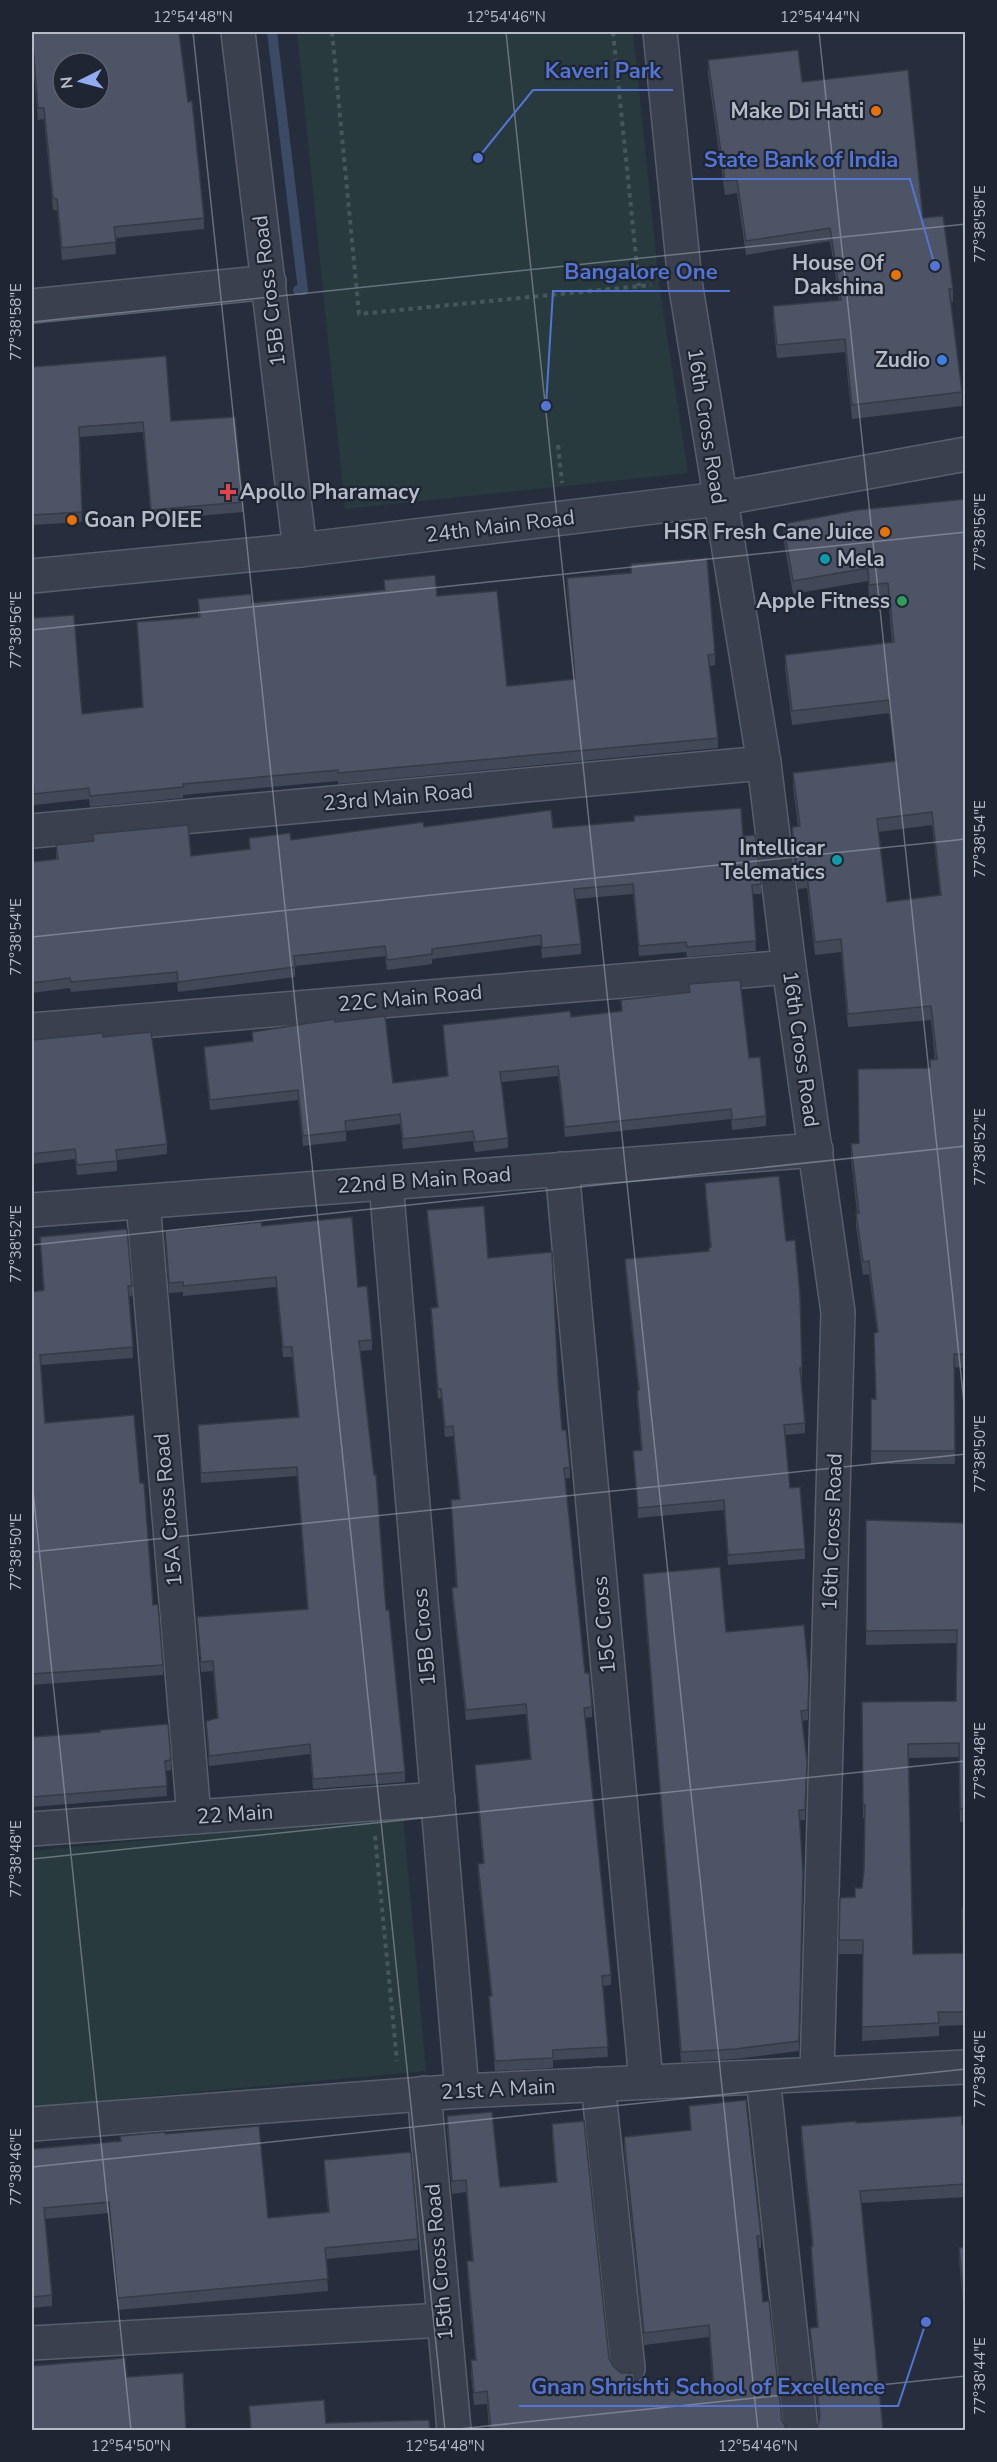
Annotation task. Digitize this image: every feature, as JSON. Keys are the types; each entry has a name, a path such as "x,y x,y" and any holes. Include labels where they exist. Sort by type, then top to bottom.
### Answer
{"street":[{"name":"15B Cross Road","path":"238,32 300,550"},
{"name":"16th Cross Road","path":"660,32 684,282 718,499 764,763 789,967 838,1312 818,2073"},
{"path":"33,296 269,282"},
{"name":"24th Main Road","path":"32,576 300,550 718,499 966,454"},
{"name":"23rd Main Road","path":"32,831 764,763"},
{"name":"22C Main Road","path":"32,1030 789,967"},
{"name":"22nd B Main Road","path":"32,1210 816,1150"},
{"name":"15C Cross","path":"562,1169 646,2081"},
{"name":"15B Cross","path":"386,1183 462,2091"},
{"name":"15A Cross Road","path":"142,1202 194,1817"},
{"name":"22 Main","path":"32,1829 438,1799"},
{"name":"21st A Main","path":"32,2124 424,2093 966,2067"},
{"path":"763,2077 801,2430"},
{"path":"598,2084 628,2368"},
{"name":"15th Cross Road","path":"424,2093 454,2430"},
{"path":"32,2343 444,2320"}],"path":[{"path":"332,32 359,314 684,282"},
{"path":"613,32 639,286"},
{"path":"558,445 563,487"},
{"path":"375,1832 397,2063 385,2064"}],"shaded area":[{"path":"297,32 633,32 659,284 688,473 345,509"},
{"path":"403,1816 426,2071 32,2107 32,1851"}],"building":[{"path":"32,32 179,32 188,102 192,101 204,218 114,227 116,242 62,248 57,199 53,198 44,108 38,108"},
{"path":"798,50 802,82 908,70 923,218 943,216 953,289 949,289 962,392 852,405 845,339 777,345 773,306 841,300 830,228 746,241 737,180 725,181 708,60"},
{"path":"166,356 171,421 235,417 243,502 151,510 143,422 79,427 82,512 32,515 32,367"},
{"path":"966,499 966,1354 954,1354 955,1451 871,1451 871,1399 876,1399 874,1333 878,1332 869,1261 863,1262 856,1213 859,1213 851,1144 859,1143 858,1069 930,1068 930,1060 937,1059 931,1006 848,1014 841,939 815,942 807,875 798,876 792,827 800,826 793,773 896,761 889,700 792,711 785,655 894,642 888,583 869,585 868,568 793,581 783,524 857,510","holes":["932,812 941,895 887,902 877,819"]},
{"path":"707,558 715,654 708,655 718,738 338,773 338,770 183,784 183,787 90,796 89,788 34,794 32,618 74,615 82,714 143,707 137,622 200,617 198,599 251,594 252,603 385,590 384,580 435,575 437,596 497,591 507,686 575,679 567,578 631,573 631,564"},
{"path":"741,808 743,836 755,835 761,884 752,885 756,941 687,947 686,942 639,946 633,884 574,889 581,944 542,948 541,935 432,949 432,954 387,960 385,946 294,956 295,967 178,982 177,972 71,982 70,978 32,983 32,862 58,859 56,845 94,841 93,834 188,825 191,856 250,849 249,838 290,833 291,840 423,822 424,827 551,810 553,828 634,821 634,816"},
{"path":"740,980 749,1058 760,1057 766,1116 732,1120 731,1109 565,1127 558,1066 500,1072 508,1138 475,1142 473,1131 403,1139 400,1114 345,1121 346,1131 303,1136 298,1090 210,1100 204,1047 253,1041 252,1032 335,1019 335,1022 385,1016 393,1083 448,1076 443,1025 570,1011 571,1017 622,1011 621,1000 690,992 689,984"},
{"path":"151,1032 167,1144 116,1150 117,1161 77,1165 75,1149 32,1154 32,1040 102,1033 103,1037"},
{"path":"779,1176 786,1241 795,1240 800,1295 802,1368 800,1368 805,1423 784,1425 790,1488 800,1487 805,1549 728,1555 724,1500 638,1508 633,1451 642,1450 637,1390 639,1390 625,1259 709,1251 711,1247 705,1183"},
{"path":"484,1206 488,1258 552,1252 562,1430 566,1430 570,1468 564,1468 585,1673 589,1673 592,1707 584,1708 611,1975 602,1976 608,2047 553,2050 553,2058 495,2061 489,1996 492,1996 478,1864 484,1863 475,1765 531,1759 526,1704 466,1710 452,1588 457,1587 451,1500 460,1499 453,1426 445,1427 441,1389 438,1389 431,1308 438,1307 427,1210"},
{"path":"352,1217 358,1287 367,1286 372,1340 359,1341 374,1475 376,1474 386,1610 389,1610 405,1772 313,1779 310,1744 209,1756 206,1721 218,1718 213,1661 201,1662 197,1617 308,1609 297,1467 201,1473 198,1425 299,1417 292,1347 283,1347 276,1277 183,1286 183,1282 169,1283 165,1231 261,1222 262,1226"},
{"path":"127,1229 132,1286 128,1286 133,1347 40,1355 45,1423 134,1415 140,1483 144,1483 153,1605 158,1604 163,1665 32,1674 32,1292 44,1290 40,1237"},
{"path":"866,1520 966,1523 966,1808 960,1809 959,1743 908,1744 913,1954 963,1953 962,1908 966,1908 966,2012 938,2012 939,2023 862,2027 863,1940 839,1940 840,1898 855,1897 855,1888 862,1888 864,1869 862,1702 956,1701 957,1630 866,1631"},
{"path":"720,1567 726,1632 804,1625 809,1677 808,1710 801,1711 807,1762 805,1810 799,1810 803,1874 799,2041 735,2049 681,2052 643,1574"},
{"path":"168,1724 171,1760 165,1761 167,1786 32,1797 32,1737"},
{"path":"746,2100 761,2236 757,2236 763,2302 769,2301 782,2420 788,2430 491,2430 487,2391 474,2393 471,2360 476,2360 467,2261 473,2261 466,2180 452,2181 447,2116 492,2112 500,2187 557,2182 552,2124 584,2121 609,2358 613,2366 621,2373 634,2373 636,2395 714,2388 709,2325 644,2333 624,2137 691,2130 689,2106"},
{"path":"962,2116 962,2124 966,2124 966,2184 860,2191 883,2430 814,2430 818,2426 820,2416 810,2328 818,2327 811,2246 813,2246 801,2126"},
{"path":"259,2126 268,2218 329,2212 324,2160 411,2152 418,2239 325,2248 328,2279 118,2298 109,2202 44,2208 52,2295 32,2297 32,2149 121,2141 120,2136"},
{"path":"966,2247 966,2318 959,2248"},
{"path":"125,2358 127,2377 183,2373 186,2430 32,2430 32,2366"},
{"path":"324,2400 326,2423 429,2420 430,2430 251,2430 249,2406"}],"waterway":[{"path":"272,32 303,290 298,290"}],"place":[{"name":"Make Di Hatti","path":"876,111"},
{"name":"Kaveri Park","path":"478,158"},
{"name":"State Bank of India","path":"935,266"},
{"name":"House Of Dakshina","path":"896,275"},
{"name":"Zudio","path":"942,360"},
{"name":"Bangalore One","path":"546,406"},
{"name":"Apollo Pharamacy","path":"228,492"},
{"name":"Goan POIEE","path":"72,520"},
{"name":"HSR Fresh Cane Juice","path":"885,532"},
{"name":"Mela","path":"825,559"},
{"name":"Apple Fitness","path":"902,601"},
{"name":"Intellicar Telematics","path":"837,860"},
{"name":"Gnan Shrishti School of Excellence","path":"926,2322"}]}
